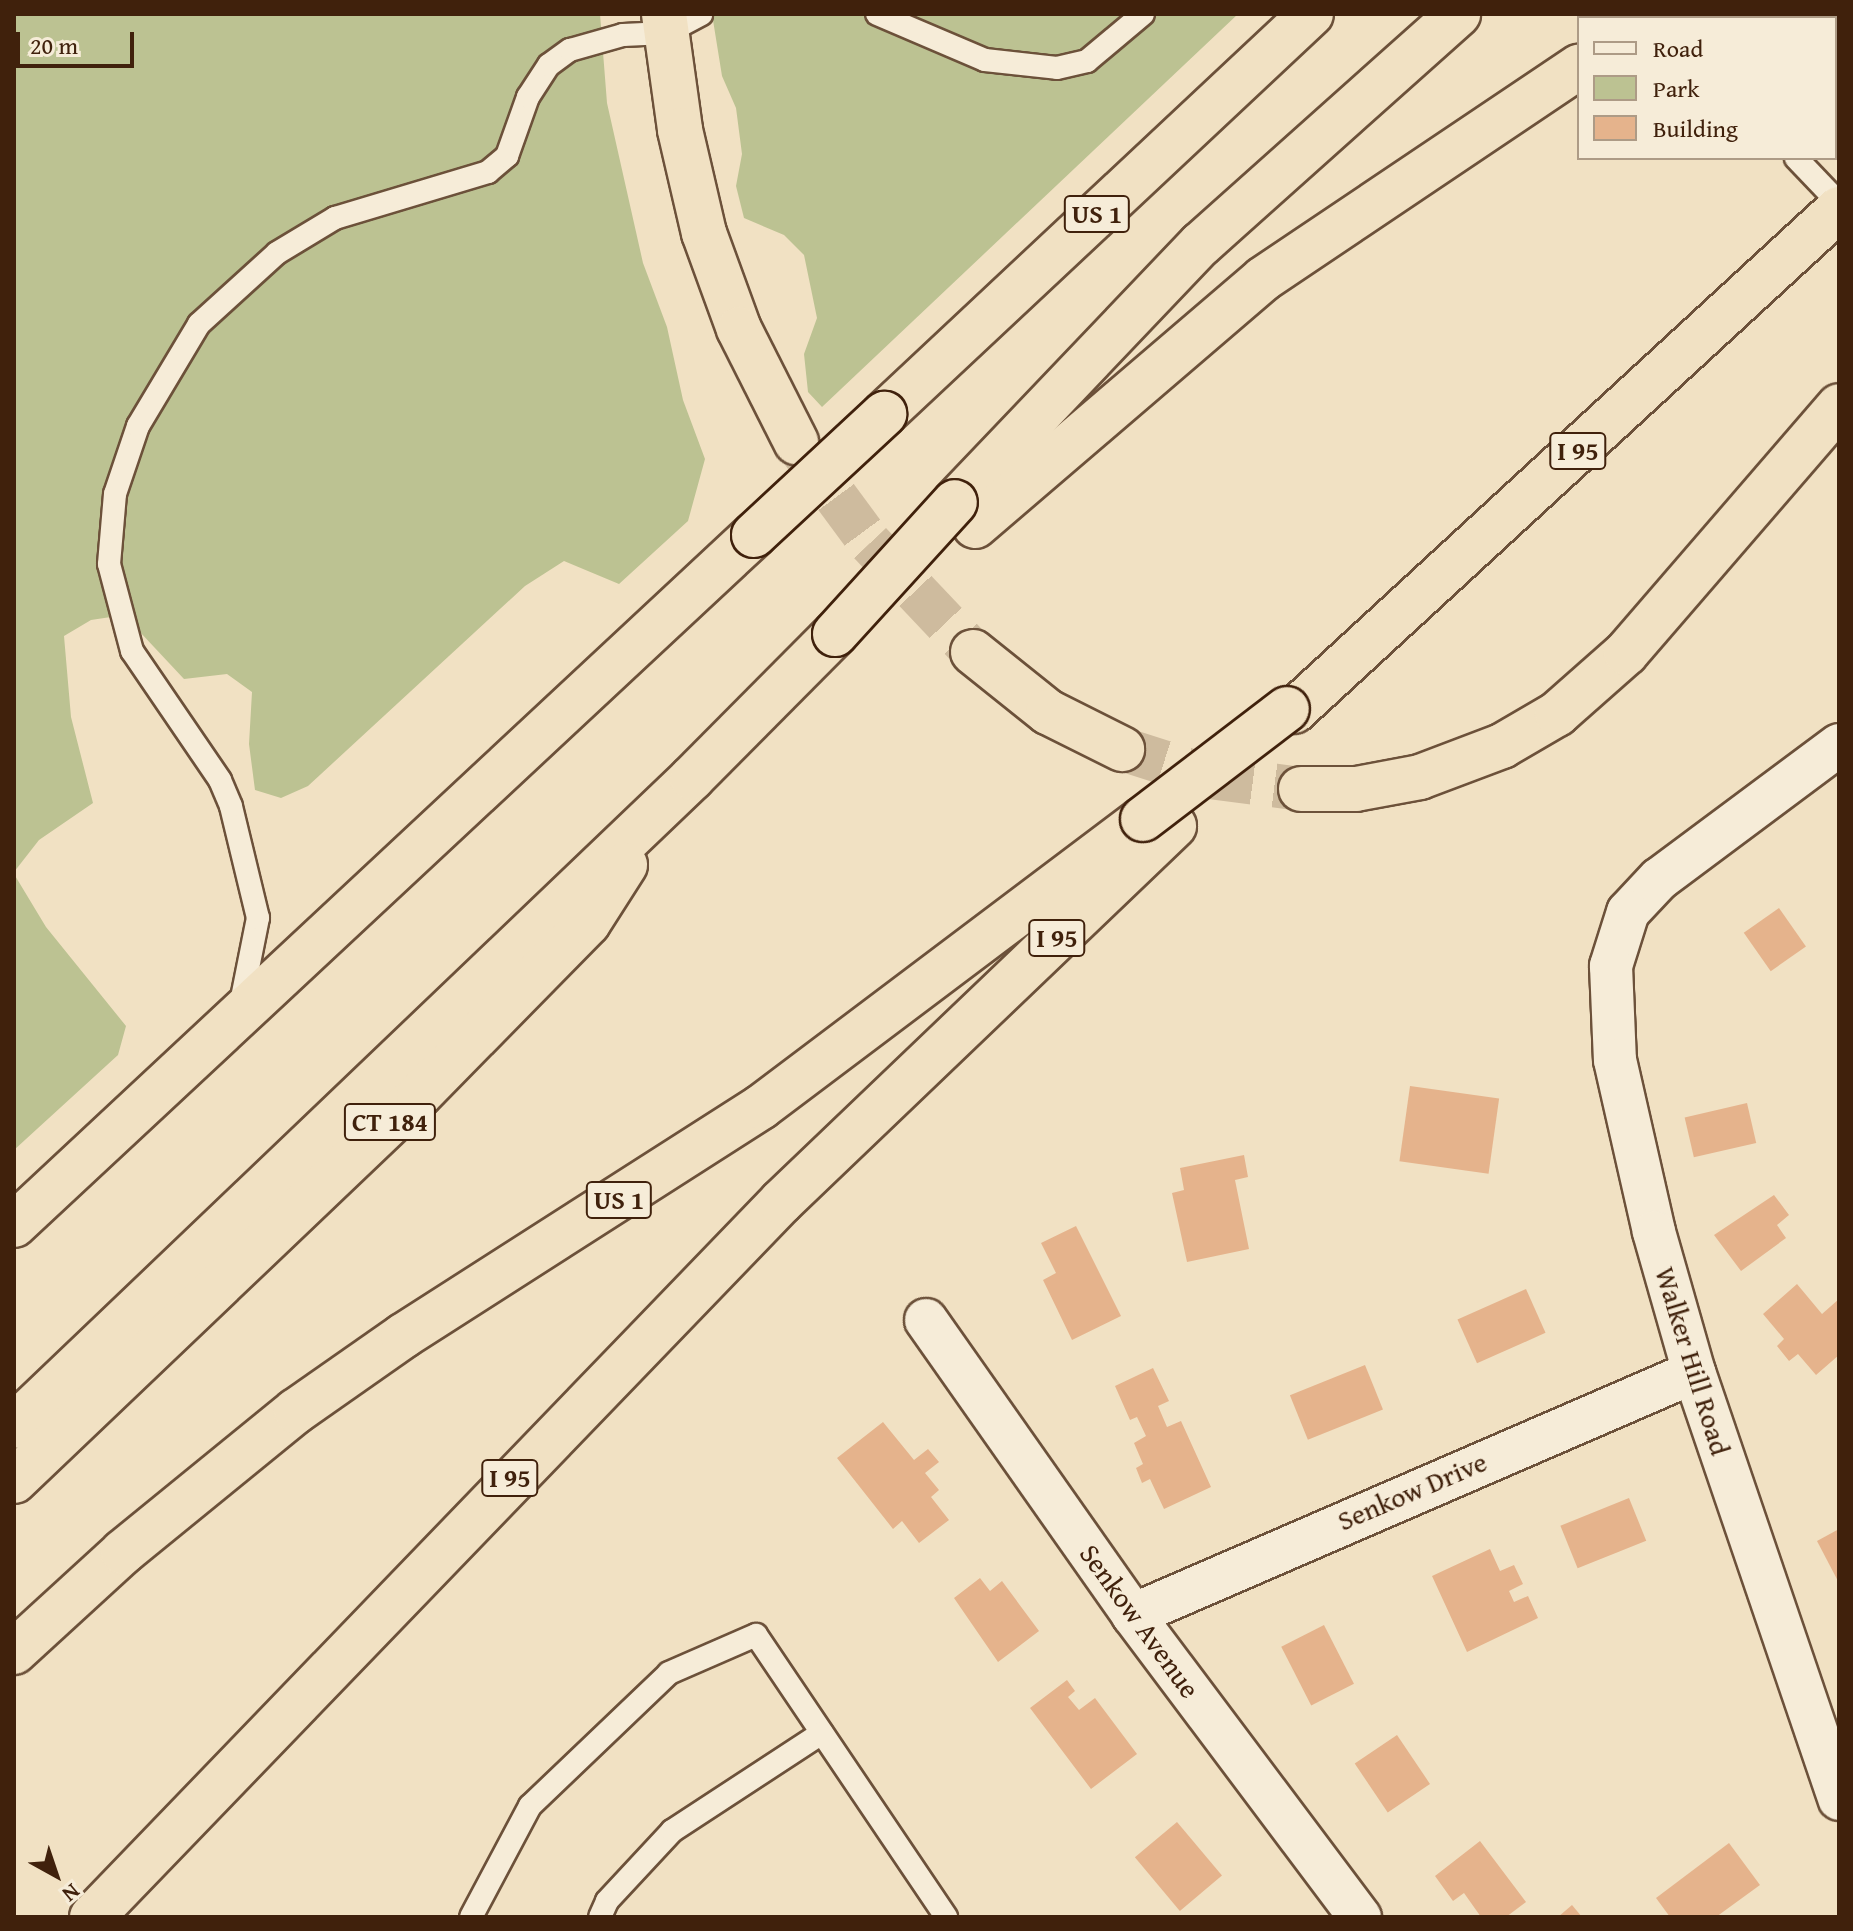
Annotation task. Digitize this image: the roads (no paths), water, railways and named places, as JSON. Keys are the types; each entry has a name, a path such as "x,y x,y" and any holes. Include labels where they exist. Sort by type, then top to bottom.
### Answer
{"highway":[{"name":"US 1","path":"14,1225 1311,14"},
{"path":"965,514 1201,244 1458,14"},
{"path":"677,20 680,130 704,233 739,329 796,442"},
{"path":"14,1426 665,803 869,597 965,514 1263,279 1577,68"},
{"name":"I 95","path":"1298,704 1839,206"},
{"path":"1301,789 1356,789 1420,777 1502,746 1557,714 1626,653 1839,406"},
{"path":"973,652 1048,712 1122,749"},
{"name":"US 1","path":"14,1652 123,1552 296,1411 403,1336 761,1107 1158,823 1298,704"},
{"name":"CT 184","path":"14,1481 419,1095 588,923 665,803"},
{"name":"I 95","path":"92,1917 781,1202 1158,823"}],"street":[{"name":"Walker Hill Road","path":"1839,745 1689,852 1628,912 1611,966 1615,1060 1654,1232 1694,1372 1839,1799"},
{"name":"Senkow Avenue","path":"926,1320 1133,1615 1360,1917"},
{"name":"Senkow Drive","path":"1133,1615 1694,1372"}],"lane":[{"path":"877,14 985,60 1057,68 1087,61 1143,14"},
{"path":"234,1021 250,980 258,918 231,806 220,780 132,651 109,564 115,494 138,426 199,324 277,253 335,218 488,172 507,156 528,97 549,65 570,50 677,20"},
{"path":"1798,160 1839,206"},
{"path":"471,1917 530,1806 669,1673 756,1635 946,1917"},
{"path":"600,1917 607,1901 672,1831 822,1733"}],"tunnel":[{"path":"797,444 870,543 973,652"},
{"path":"1122,749 1209,777 1301,789"}]}
